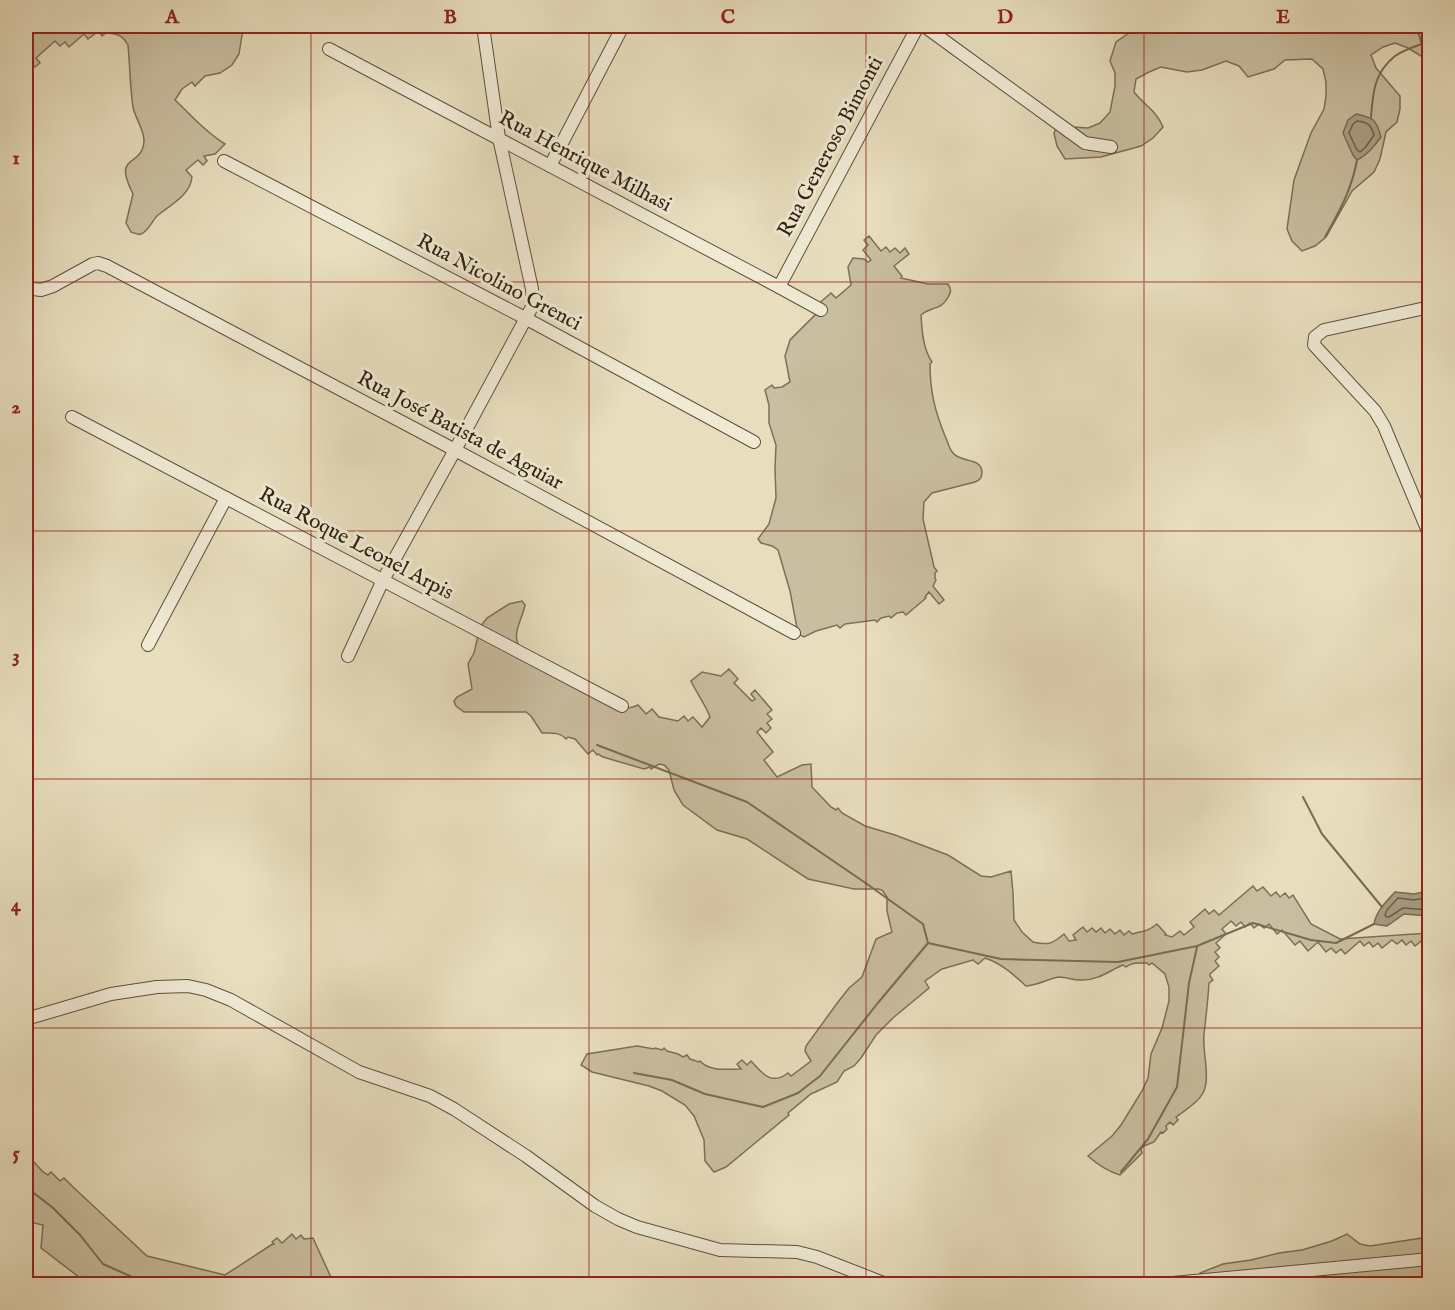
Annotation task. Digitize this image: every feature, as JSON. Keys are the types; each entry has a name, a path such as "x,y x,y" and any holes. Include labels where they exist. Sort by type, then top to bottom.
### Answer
{"street":[{"path":"348,656 383,580 532,305 532,289 499,138 483,26"},
{"path":"550,166 623,26"},
{"name":"Rua Generoso Bimonti","path":"779,286 918,26"},
{"path":"924,26 1085,143 1111,147"},
{"name":"Rua Henrique Milhasi","path":"329,49 821,310"},
{"name":"Rua Nicolino Grenci","path":"224,160 525,318 754,442"},
{"name":"Rua José Batista de Aguiar","path":"26,288 41,290 93,264 107,266 794,633"},
{"path":"1430,307 1324,330 1316,337 1314,345 1375,411 1384,426 1430,536"},
{"name":"Rua Roque Leonel Arpis","path":"72,417 622,706"},
{"path":"148,645 226,498"},
{"path":"26,1019 111,994 157,987 188,986 206,990 231,1000 358,1072 430,1096 454,1109 526,1156 595,1206 618,1219 637,1227 720,1250 797,1252 818,1257 886,1284"},
{"path":"1162,1284 1430,1259"}],"shaded area":[{"path":"26,26 246,26 239,54 232,65 220,73 205,76 195,86 192,82 182,89 175,100 205,129 225,144 215,154 204,156 207,161 203,165 198,160 186,170 192,177 188,190 179,200 157,216 143,233 131,232 126,223 133,194 127,181 126,166 138,156 144,142 133,107 128,45 122,37 113,34 106,33 102,36 96,33 88,39 84,34 69,47 65,42 60,46 55,41 36,58 40,63 35,67 26,56"},
{"path":"1139,26 1302,26 1314,33 1327,32 1333,26 1429,26 1429,61 1395,43 1371,55 1376,68 1400,96 1397,122 1386,132 1380,159 1374,172 1352,191 1326,237 1315,246 1302,251 1292,241 1287,229 1294,180 1311,133 1324,109 1326,96 1323,69 1312,59 1285,60 1274,69 1248,77 1239,66 1226,61 1202,70 1187,72 1161,67 1136,79 1134,92 1154,112 1163,127 1153,138 1141,146 1101,157 1065,159 1057,146 1054,133 1060,121 1073,127 1088,128 1100,123 1110,112 1115,73 1110,61 1116,42"},
{"path":"869,236 881,251 886,247 890,252 895,248 900,253 905,248 909,254 894,266 902,276 901,278 928,284 948,284 949,286 950,293 944,303 921,315 925,346 932,362 930,374 932,392 938,418 950,449 957,456 978,464 982,474 975,482 932,493 924,502 923,519 934,567 937,571 933,586 944,600 939,604 929,592 926,598 906,615 903,612 897,613 891,618 889,616 881,618 877,622 875,620 845,624 840,628 837,625 804,637 800,635 797,628 790,591 778,550 761,543 758,539 769,524 776,498 776,445 769,423 769,405 765,390 772,385 774,388 782,387 790,382 785,356 790,340 818,312 816,306 831,293 836,298 851,285 848,267 853,258 864,259 868,262 871,260 863,250 868,245 864,240"},
{"path":"522,601 525,605 517,633 521,649 622,709 638,705 646,714 652,709 659,717 678,721 684,716 688,721 693,717 702,727 710,717 691,681 702,672 721,676 729,669 738,679 734,683 752,701 755,699 751,694 755,690 772,710 767,714 772,719 767,723 771,728 766,733 761,728 757,732 773,752 764,760 777,777 802,765 811,764 812,787 831,807 836,810 838,808 842,813 865,826 948,855 981,876 991,877 1011,871 1014,920 1033,942 1049,943 1064,934 1069,941 1076,940 1073,935 1083,927 1087,932 1092,928 1096,932 1101,928 1105,933 1110,929 1115,934 1120,930 1124,935 1129,931 1132,934 1145,931 1157,924 1165,935 1172,937 1180,931 1184,935 1194,927 1190,922 1205,909 1209,914 1214,910 1219,915 1253,886 1257,891 1263,887 1271,896 1276,892 1280,897 1285,893 1289,898 1293,895 1311,924 1340,939 1429,933 1429,942 1425,938 1415,946 1411,941 1406,945 1402,940 1397,944 1392,940 1382,948 1378,943 1373,947 1369,942 1364,946 1360,941 1345,954 1341,949 1336,953 1331,948 1326,952 1318,942 1308,951 1300,941 1295,945 1282,930 1277,934 1269,924 1264,928 1259,924 1254,928 1250,923 1245,927 1241,922 1236,926 1231,921 1222,929 1226,934 1216,943 1220,948 1215,952 1219,957 1215,961 1219,966 1210,974 1213,980 1209,983 1204,1034 1206,1080 1203,1093 1194,1104 1176,1117 1178,1120 1173,1125 1170,1122 1166,1126 1167,1129 1161,1132 1154,1142 1144,1146 1141,1149 1142,1153 1120,1175 1111,1172 1088,1156 1112,1136 1121,1125 1148,1078 1151,1054 1162,1028 1169,1001 1169,987 1165,974 1152,963 1149,965 1136,963 1126,967 1123,965 1088,980 1059,977 1026,986 1002,966 985,958 978,964 973,960 942,969 925,981 929,988 876,1035 861,1058 854,1066 844,1071 837,1082 811,1094 726,1167 714,1172 705,1161 704,1140 694,1116 685,1105 649,1086 592,1072 581,1065 587,1054 637,1046 662,1050 664,1048 683,1057 687,1055 690,1059 700,1061 709,1067 741,1069 737,1064 742,1060 747,1065 751,1061 772,1078 782,1077 788,1073 791,1076 811,1061 805,1051 806,1046 849,988 862,977 876,939 892,932 887,911 887,897 882,890 878,889 854,889 808,879 747,839 717,830 683,805 674,790 669,770 664,765 659,764 651,769 650,767 644,769 597,755 593,750 588,754 575,739 568,737 566,739 555,733 542,733 526,712 464,712 456,706 454,701 457,697 472,689 468,664 474,653 480,627 487,618 509,604"},
{"path":"33,1161 48,1175 51,1172 60,1181 64,1178 147,1256 225,1275 274,1244 272,1242 277,1238 282,1243 292,1234 296,1239 301,1235 304,1239 313,1238 334,1284 88,1284 41,1248 43,1225 30,1222 26,1225 26,1162 29,1165"},
{"path":"1347,1234 1360,1244 1370,1246 1422,1238 1429,1240 1429,1284 1197,1284 1200,1273 1223,1264 1302,1250"}],"water":[{"path":"1356,114 1373,120 1378,126 1381,137 1368,153 1357,160 1343,133 1348,120"},
{"path":"1429,891 1429,916 1404,914 1387,926 1374,924 1379,911 1395,892 1414,894"}],"waterway":[{"path":"1416,26 1422,44 1430,51"},
{"path":"1371,117 1374,91 1383,69 1398,54 1422,44"},
{"path":"1325,237 1348,191 1357,160"},
{"path":"597,745 747,802 923,924 928,943 1001,959 1118,962 1197,946 1253,923 1311,940 1336,943 1374,924"},
{"path":"1303,797 1322,834 1382,907"},
{"path":"634,1073 672,1080 705,1094 763,1107 798,1093 820,1076 928,943"},
{"path":"1121,1172 1148,1139 1177,1087 1189,983 1197,947"},
{"path":"26,1187 52,1207 80,1235 103,1264 148,1284"}]}
